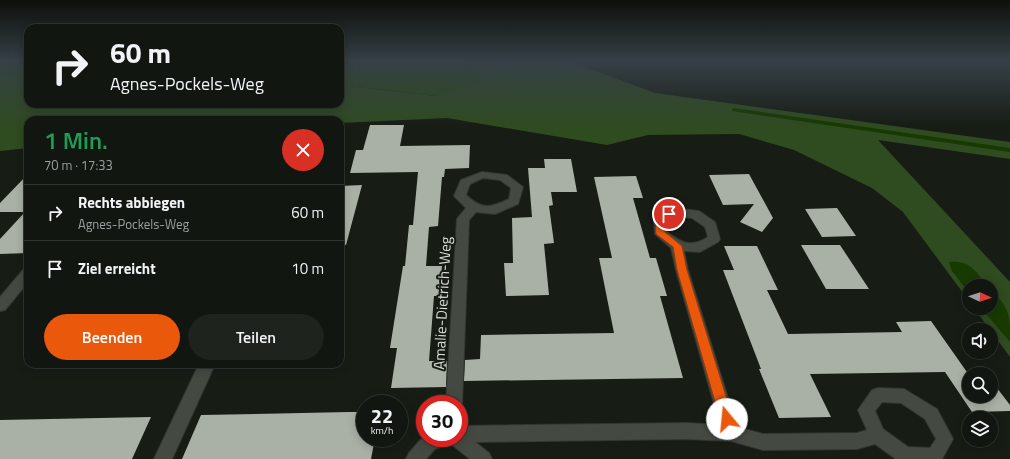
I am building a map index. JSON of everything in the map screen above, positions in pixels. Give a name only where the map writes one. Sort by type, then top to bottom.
[{"type":"street","points":[[482,175],[504,176],[517,187],[514,201],[495,210],[473,208],[460,196],[465,182],[482,175]]},
{"type":"street","name":"Amalie-Dietrich-Weg","points":[[454,395],[463,219],[473,208]]},
{"type":"street","points":[[677,246],[682,270],[731,433]]},
{"type":"street","points":[[0,306],[24,278]]},
{"type":"street","points":[[163,459],[205,368]]},
{"type":"street","points":[[878,395],[904,396],[931,414],[945,440],[934,457],[905,455],[877,435],[866,410],[878,395]]},
{"type":"street","points":[[468,434],[655,431],[731,433],[763,442],[857,441],[877,435]]},
{"type":"street","points":[[414,459],[425,447]]},
{"type":"street","points":[[468,447],[483,459]]},
{"type":"shaded area","points":[[0,83],[24,83],[24,108],[344,108],[344,85],[436,96],[454,83],[629,83],[655,93],[1010,142],[1010,159],[878,140],[1010,282],[1010,357],[998,341],[998,323],[985,323],[979,315],[998,315],[998,279],[962,279],[962,292],[903,212],[872,188],[794,150],[739,134],[648,135],[607,145],[447,118],[344,123],[344,116],[24,116],[24,148],[0,151]]},
{"type":"shaded area","points":[[344,83],[477,83],[436,96],[344,85]]},
{"type":"shaded area","points":[[949,262],[962,263],[976,271],[982,279],[962,279],[962,284],[952,271]]},
{"type":"shaded area","points":[[998,298],[1008,313],[1010,342],[998,328],[998,323],[994,323],[987,315],[998,315]]},
{"type":"building","points":[[370,125],[404,125],[400,146],[470,145],[469,168],[445,169],[444,177],[442,177],[438,226],[429,227],[426,266],[442,266],[439,296],[434,296],[429,361],[447,361],[446,387],[391,388],[397,348],[390,348],[403,266],[405,266],[409,225],[413,225],[418,172],[350,173],[356,150],[363,150]]},
{"type":"building","points":[[544,159],[571,159],[577,192],[551,192],[553,205],[549,206],[554,243],[544,244],[549,295],[506,296],[504,263],[513,263],[512,218],[532,217],[528,168],[545,168]]},
{"type":"building","points":[[749,174],[773,218],[762,232],[740,222],[754,204],[723,205],[709,175]]},
{"type":"building","points":[[636,176],[643,198],[633,198],[650,258],[656,258],[667,296],[660,296],[683,378],[464,381],[465,360],[480,359],[481,335],[614,333],[599,258],[612,258],[594,177]]},
{"type":"building","points":[[24,178],[24,212],[0,212],[0,203]]},
{"type":"building","points":[[362,185],[346,245],[344,245],[344,186]]},
{"type":"building","points":[[837,208],[856,236],[822,237],[805,209]]},
{"type":"building","points":[[24,213],[24,253],[0,254],[0,239]]},
{"type":"building","points":[[801,245],[840,245],[869,289],[826,289]]},
{"type":"building","points":[[724,246],[757,246],[778,290],[767,290],[788,334],[902,332],[896,322],[931,321],[963,367],[962,367],[962,397],[945,372],[810,374],[831,417],[779,418],[759,369],[761,369],[723,270],[734,270]]},
{"type":"building","points":[[998,389],[1010,405],[1010,411],[971,411],[966,403],[998,403]]},
{"type":"building","points":[[356,412],[356,447],[373,447],[371,459],[182,459],[201,415]]},
{"type":"building","points":[[151,417],[132,459],[0,459],[0,420]]},
{"type":"waterway","points":[[734,110],[1010,150]]},
{"type":"route","points":[[669,214],[660,220],[661,234],[677,246],[682,270],[727,419]]}]
